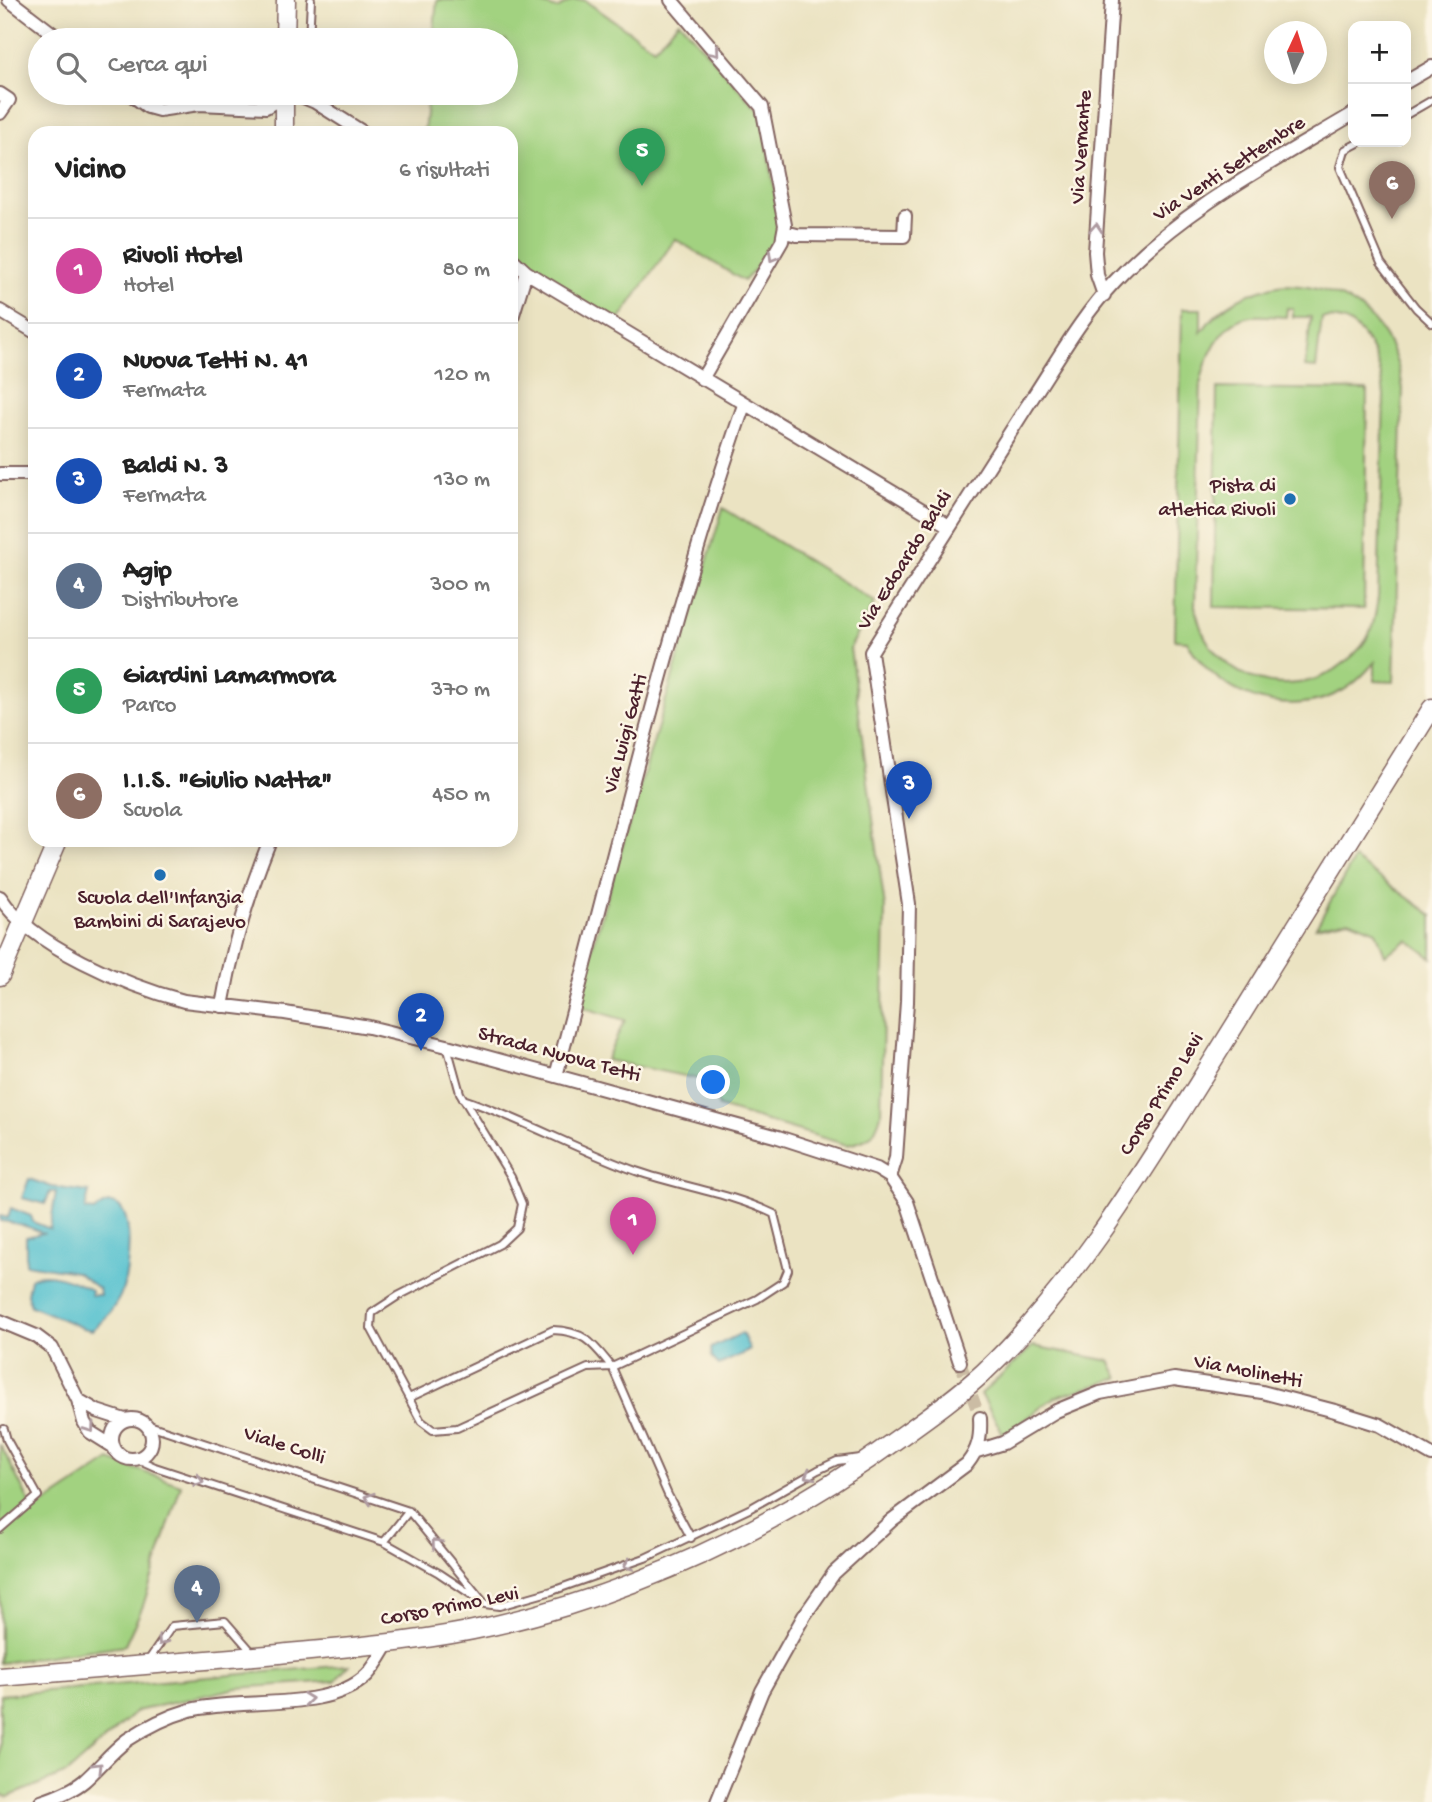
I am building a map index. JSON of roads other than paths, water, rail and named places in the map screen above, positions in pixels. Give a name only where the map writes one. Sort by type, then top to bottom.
[{"type":"main road","points":[[285,0],[285,28]]},
{"type":"main road","points":[[284,105],[284,126]]},
{"type":"main road","name":"Corso Primo Levi","points":[[0,1677],[388,1644],[491,1626],[558,1609],[626,1587],[737,1539],[786,1512],[873,1457],[953,1398],[983,1372],[1036,1316],[1101,1231],[1185,1104],[1432,708]]},
{"type":"main road","points":[[0,976],[55,847]]},
{"type":"street","points":[[9,0],[45,28]]},
{"type":"street","points":[[671,0],[762,107],[785,232],[782,242],[702,379]]},
{"type":"street","name":"Via Vernante","points":[[1104,295],[1097,275],[1095,251],[1112,0]]},
{"type":"street","points":[[1411,79],[1432,67]]},
{"type":"street","points":[[0,113],[5,97]]},
{"type":"street","points":[[145,105],[159,110],[192,105]]},
{"type":"street","points":[[221,105],[269,105]]},
{"type":"street","points":[[320,105],[353,126]]},
{"type":"street","name":"Via Venti Settembre","points":[[1104,295],[1139,258],[1189,217],[1261,169],[1348,117]]},
{"type":"street","points":[[785,232],[797,235],[904,236],[905,216]]},
{"type":"street","points":[[518,265],[526,272],[744,405],[949,526]]},
{"type":"street","points":[[518,298],[526,272]]},
{"type":"street","name":"Via Edoardo Baldi","points":[[890,1177],[896,1158],[900,1106],[907,1002],[909,904],[871,652],[1073,335],[1104,295]]},
{"type":"street","points":[[0,312],[28,328]]},
{"type":"street","name":"Via Luigi Gatti","points":[[556,1076],[693,564],[744,405]]},
{"type":"street","points":[[0,474],[28,474]]},
{"type":"street","points":[[222,1006],[249,892],[267,847]]},
{"type":"street","name":"Strada Nuova Tetti","points":[[0,897],[9,911],[22,922],[89,966],[184,1001],[333,1020],[447,1046],[822,1150],[870,1166],[890,1177]]},
{"type":"street","points":[[890,1177],[911,1210],[960,1362]]},
{"type":"street","points":[[0,1321],[36,1336],[52,1348],[78,1400],[84,1422],[90,1432],[114,1447],[122,1456],[135,1458],[146,1453],[152,1442],[150,1430],[146,1424],[136,1419],[125,1420],[119,1423],[113,1434],[114,1447]]},
{"type":"street","name":"Via Molinetti","points":[[977,1451],[1003,1443],[1056,1411],[1100,1393],[1174,1379],[1262,1392],[1335,1411],[1380,1425],[1432,1455]]},
{"type":"street","points":[[78,1400],[97,1411],[125,1420]]},
{"type":"street","points":[[716,1802],[762,1691],[804,1616],[834,1573],[892,1520],[967,1464],[977,1451],[981,1435],[980,1418]]},
{"type":"street","points":[[41,1802],[59,1796],[84,1781],[128,1740],[156,1724],[189,1711],[229,1703],[328,1696],[348,1688],[367,1675],[388,1644]]},
{"type":"lane","points":[[310,28],[311,0]]},
{"type":"lane","points":[[1411,112],[1432,100]]},
{"type":"lane","points":[[1351,147],[1345,150],[1340,167],[1381,263],[1416,308],[1432,323]]},
{"type":"lane","points":[[447,1046],[460,1093],[463,1099],[511,1177],[522,1204],[517,1228],[500,1244],[398,1296],[372,1313],[371,1328],[421,1421],[433,1430],[457,1428],[588,1368],[612,1367],[757,1299],[783,1282],[788,1270],[774,1214],[749,1202],[636,1171],[503,1112],[463,1099]]},
{"type":"lane","points":[[409,1398],[553,1330],[572,1331],[594,1345],[612,1367],[668,1495],[691,1538]]},
{"type":"lane","name":"Viale Colli","points":[[146,1424],[409,1511]]},
{"type":"lane","points":[[0,1529],[38,1496],[7,1440],[4,1429]]},
{"type":"lane","points":[[135,1458],[155,1467],[384,1542],[439,1573],[485,1604],[499,1606],[645,1558],[691,1538],[837,1461],[873,1457]]},
{"type":"lane","points":[[384,1542],[409,1511],[485,1604]]},
{"type":"lane","points":[[145,1666],[172,1626],[225,1621],[255,1656]]},
{"type":"water","points":[[29,1179],[52,1187],[89,1192],[85,1210],[95,1211],[109,1203],[118,1205],[124,1213],[129,1240],[124,1283],[114,1307],[92,1330],[31,1306],[27,1294],[30,1279],[36,1276],[61,1277],[91,1290],[91,1295],[100,1295],[99,1289],[76,1272],[26,1264],[26,1237],[43,1233],[0,1221],[0,1216],[8,1218],[11,1208],[31,1216],[33,1222],[50,1229],[56,1192],[50,1192],[45,1204],[22,1198]]},
{"type":"water","points":[[742,1333],[750,1350],[719,1365],[712,1358],[711,1348]]},
{"type":"tunnel","points":[[960,1362],[980,1418]]},
{"type":"place","name":"Giardini Lamarmora","points":[[642,186]]},
{"type":"place","name":"I.I.S. \"Giulio Natta\"","points":[[1392,219]]},
{"type":"place","name":"Pista di atletica Rivoli","points":[[1290,499]]},
{"type":"place","name":"Baldi N. 3","points":[[909,819]]},
{"type":"place","name":"Scuola dell'Infanzia Bambini di Sarajevo","points":[[160,875]]},
{"type":"place","name":"Nuova Tetti N. 41","points":[[421,1051]]},
{"type":"place","name":"Rivoli Hotel","points":[[633,1255]]},
{"type":"place","name":"Agip","points":[[197,1623]]}]
